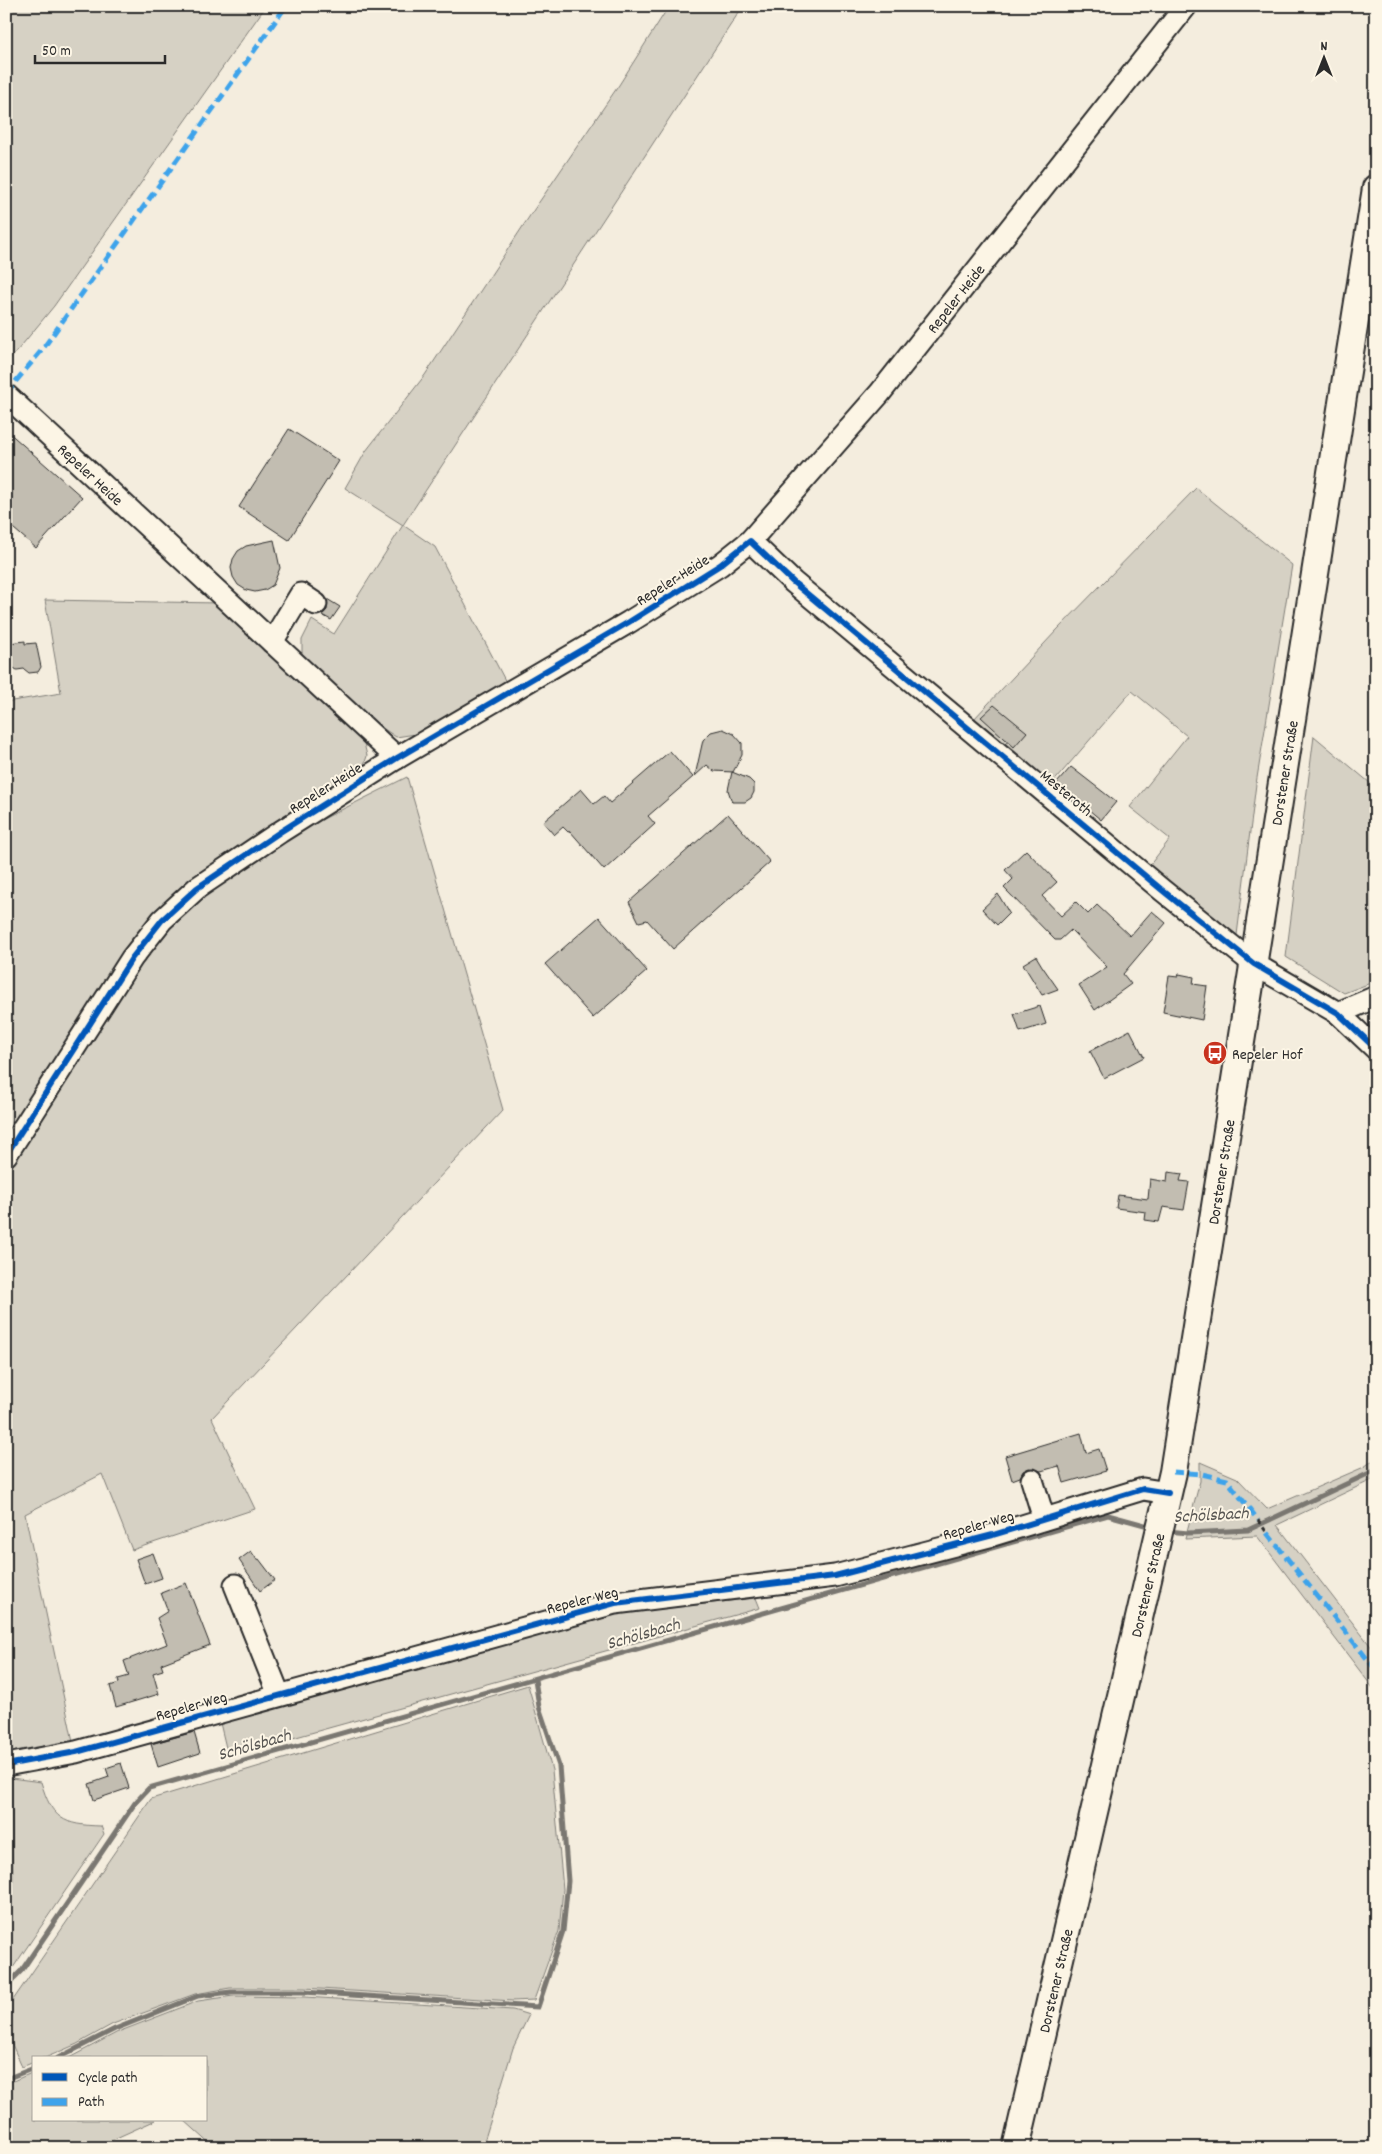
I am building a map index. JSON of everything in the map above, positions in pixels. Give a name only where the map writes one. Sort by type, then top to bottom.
[{"type":"main road","name":"Dorstener Straße","points":[[1016,2148],[1166,1504],[1254,964],[1376,188]]},
{"type":"street","name":"Repeler Heide","points":[[6,1155],[132,958],[162,920],[197,888],[280,832],[397,758],[629,622],[720,565],[750,542],[880,393],[1186,6]]},
{"type":"street","name":"Repeler Heide","points":[[6,395],[397,758]]},
{"type":"street","name":"Mesteroth","points":[[750,542],[793,582],[1162,890],[1254,964],[1338,1013],[1376,1049]]},
{"type":"street","points":[[272,642],[301,594],[316,604]]},
{"type":"street","points":[[1338,1013],[1376,997]]},
{"type":"street","points":[[1032,1480],[1044,1519]]},
{"type":"street","name":"Repeler Weg","points":[[6,1765],[76,1752],[615,1603],[835,1576],[1044,1519],[1142,1489],[1166,1504]]},
{"type":"street","points":[[235,1585],[279,1695]]},
{"type":"path","points":[[1258,1520],[1267,1533]]},
{"type":"shaded area","points":[[6,6],[266,6],[54,306],[8,362],[6,360]]},
{"type":"shaded area","points":[[669,6],[743,6],[403,525],[345,488],[366,451],[425,375],[619,85]]},
{"type":"shaded area","points":[[1196,488],[1292,565],[1256,784],[1237,935],[1149,866],[1170,839],[1130,807],[1187,736],[1132,691],[1050,786],[973,720],[1057,630]]},
{"type":"shaded area","points":[[403,525],[435,547],[508,686],[429,732],[396,737],[357,711],[302,655],[302,640],[312,620],[334,634]]},
{"type":"shaded area","points":[[45,600],[219,603],[317,700],[352,728],[364,743],[367,756],[364,765],[210,867],[6,1148],[6,702],[61,693]]},
{"type":"shaded area","points":[[1314,736],[1376,788],[1376,981],[1344,993],[1286,957]]},
{"type":"shaded area","points":[[407,777],[503,1110],[212,1418],[255,1509],[132,1550],[102,1474],[25,1514],[75,1751],[6,1758],[6,1173],[79,1062],[138,963],[186,908],[301,830]]},
{"type":"shaded area","points":[[1376,1458],[1376,1478],[1277,1525],[1376,1653],[1376,1692],[1257,1536],[1185,1539],[1200,1481],[1200,1462],[1237,1478],[1267,1509],[1364,1467]]},
{"type":"shaded area","points":[[756,1598],[760,1608],[228,1756],[220,1723],[616,1614]]},
{"type":"shaded area","points":[[528,1685],[552,1770],[563,1889],[559,1931],[534,2000],[513,2001],[304,1988],[230,1988],[195,1994],[113,2024],[77,2044],[50,2056],[32,2056],[32,2063],[22,2067],[6,2031],[6,2006],[11,2003],[151,1799]]},
{"type":"shaded area","points":[[11,1778],[41,1782],[50,1804],[61,1818],[77,1824],[101,1826],[104,1834],[6,1978],[6,1906],[13,1886]]},
{"type":"shaded area","points":[[233,1996],[305,1997],[513,2010],[529,2015],[513,2048],[482,2148],[215,2148],[186,2122],[208,2122],[208,2056],[73,2056],[118,2032],[198,2001]]},
{"type":"shaded area","points":[[32,2073],[32,2122],[152,2122],[94,2148],[6,2148],[6,2084]]},
{"type":"building","points":[[289,429],[339,461],[289,540],[239,507]]},
{"type":"building","points":[[6,430],[82,497],[36,548],[6,522]]},
{"type":"building","points":[[274,540],[280,568],[273,585],[265,590],[255,592],[246,590],[238,585],[233,577],[231,568],[233,559],[238,551],[246,546]]},
{"type":"building","points":[[327,599],[340,607],[331,620],[322,615],[327,610]]},
{"type":"building","points":[[25,641],[25,644],[36,643],[41,667],[38,672],[29,673],[24,669],[6,668],[6,648],[9,647],[9,643]]},
{"type":"building","points":[[994,705],[1027,732],[1014,747],[981,717]]},
{"type":"building","points":[[723,729],[734,734],[742,743],[742,755],[733,772],[714,771],[707,765],[695,776],[703,740],[711,732]]},
{"type":"building","points":[[670,751],[693,777],[648,816],[655,824],[604,870],[570,831],[568,832],[563,827],[554,835],[543,822],[581,789],[594,804],[604,796],[610,803]]},
{"type":"building","points":[[1071,767],[1116,802],[1101,820],[1057,783]]},
{"type":"building","points":[[732,772],[749,779],[754,784],[754,792],[751,798],[745,802],[732,802],[728,790]]},
{"type":"building","points":[[728,814],[770,862],[673,949],[647,920],[639,922],[629,902]]},
{"type":"building","points":[[1026,850],[1057,882],[1042,896],[1061,916],[1076,902],[1088,914],[1097,905],[1130,936],[1152,911],[1166,923],[1123,974],[1131,984],[1095,1010],[1079,985],[1107,967],[1071,930],[1060,940],[1055,940],[1004,888],[1013,879],[1005,870]]},
{"type":"building","points":[[998,894],[1009,913],[997,925],[982,909]]},
{"type":"building","points":[[599,917],[647,971],[593,1018],[545,964]]},
{"type":"building","points":[[1036,956],[1058,989],[1042,995],[1023,964]]},
{"type":"building","points":[[1179,974],[1194,977],[1193,984],[1207,986],[1202,1020],[1163,1012],[1169,976],[1178,977]]},
{"type":"building","points":[[1040,1006],[1046,1024],[1020,1032],[1014,1014]]},
{"type":"building","points":[[1130,1030],[1144,1057],[1104,1078],[1090,1051]]},
{"type":"building","points":[[1168,1172],[1182,1174],[1180,1181],[1189,1182],[1184,1210],[1163,1207],[1159,1222],[1145,1220],[1146,1212],[1116,1208],[1118,1195],[1148,1199],[1150,1179],[1167,1182]]},
{"type":"building","points":[[1081,1433],[1086,1453],[1099,1449],[1106,1471],[1064,1483],[1059,1466],[1041,1471],[1029,1468],[1023,1471],[1020,1477],[1012,1480],[1005,1456]]},
{"type":"building","points":[[251,1551],[275,1580],[260,1591],[239,1560]]},
{"type":"building","points":[[153,1553],[162,1578],[145,1584],[136,1559]]},
{"type":"building","points":[[186,1583],[210,1645],[161,1664],[163,1670],[153,1673],[159,1694],[116,1707],[110,1686],[119,1683],[118,1679],[129,1676],[124,1661],[167,1644],[157,1618],[168,1611],[161,1593]]},
{"type":"building","points":[[194,1732],[200,1753],[158,1767],[151,1744]]},
{"type":"building","points":[[121,1763],[129,1788],[94,1800],[89,1784],[109,1777],[106,1768]]},
{"type":"waterway","name":"Schölsbach","points":[[1168,1531],[1188,1533],[1248,1530],[1376,1470]]},
{"type":"waterway","name":"Schölsbach","points":[[6,1986],[22,1970],[135,1803],[149,1788],[1108,1515],[1152,1527]]},
{"type":"waterway","points":[[62,2056],[115,2029],[198,1996],[231,1992],[303,1992],[538,2007],[563,1931],[568,1881],[559,1766],[539,1707],[535,1679]]},
{"type":"waterway","points":[[6,2079],[32,2069]]},
{"type":"marked path","points":[[6,393],[42,350],[286,6]]},
{"type":"marked path","points":[[1173,1472],[1202,1474],[1227,1480],[1258,1520]]},
{"type":"marked path","points":[[1267,1533],[1376,1670]]},
{"type":"cycle path","points":[[6,1155],[132,958],[162,920],[197,888],[280,832],[397,758],[629,622],[720,565],[750,541],[793,582],[1162,890],[1254,964],[1338,1013],[1376,1049]]},
{"type":"cycle path","points":[[6,1765],[76,1752],[615,1603],[835,1576],[993,1535],[1143,1489],[1168,1493]]},
{"type":"place","name":"Repeler Hof","points":[[1215,1053]]}]
